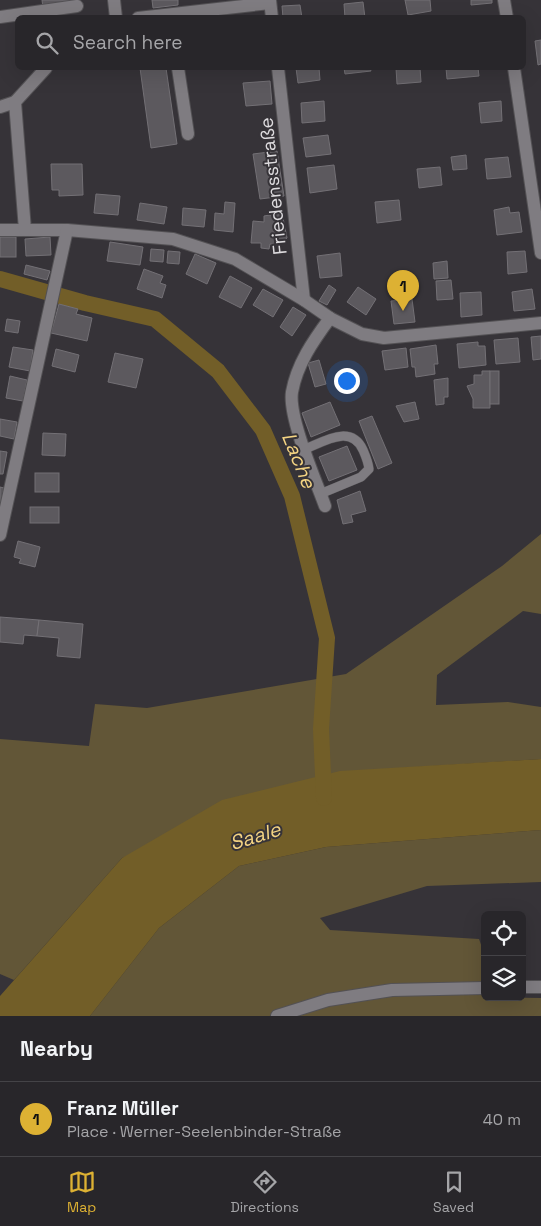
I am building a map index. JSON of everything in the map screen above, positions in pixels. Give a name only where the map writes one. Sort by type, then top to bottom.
[{"type":"street","points":[[114,0],[116,15]]},
{"type":"street","points":[[504,0],[506,15]]},
{"type":"street","points":[[172,15],[184,6],[270,1],[272,15]]},
{"type":"street","points":[[17,15],[78,8]]},
{"type":"street","points":[[0,17],[15,15]]},
{"type":"street","points":[[0,107],[15,102],[44,70]]},
{"type":"street","points":[[178,70],[188,134]]},
{"type":"street","name":"Friedensstraße","points":[[278,70],[304,300]]},
{"type":"street","points":[[514,70],[541,253]]},
{"type":"street","points":[[15,102],[24,230]]},
{"type":"street","points":[[0,230],[67,230],[173,239],[235,259],[304,300],[330,318],[362,334],[384,338],[541,323]]},
{"type":"street","points":[[0,535],[67,230]]},
{"type":"street","points":[[325,506],[294,419],[292,394],[303,360],[312,342],[330,318]]},
{"type":"street","points":[[526,987],[541,986]]},
{"type":"street","points":[[276,1016],[328,1000],[392,990],[481,988]]},
{"type":"lane","points":[[305,449],[338,436],[347,435],[359,441],[368,461],[369,469],[361,477],[320,494]]},
{"type":"shaded area","points":[[541,534],[541,614],[523,611],[437,675],[436,705],[508,702],[541,707],[541,759],[340,772],[122,858],[14,980],[0,974],[0,739],[89,746],[95,704],[147,708],[346,674],[502,566]]},
{"type":"shaded area","points":[[541,830],[541,882],[427,886],[320,918],[330,930],[479,939],[481,945],[481,1001],[526,1001],[526,998],[541,998],[541,1016],[90,1016],[159,928],[239,866],[326,847]]},
{"type":"water","name":"Saale","points":[[541,759],[541,830],[326,847],[239,866],[159,928],[90,1016],[0,1016],[0,996],[122,858],[222,800],[340,771]]},
{"type":"building","points":[[42,0],[69,0],[70,5],[43,8]]},
{"type":"building","points":[[152,0],[178,0],[178,5],[153,8]]},
{"type":"building","points":[[405,0],[430,0],[431,11],[408,15]]},
{"type":"building","points":[[471,0],[492,0],[492,3],[471,5]]},
{"type":"building","points":[[363,2],[365,15],[345,15],[344,4]]},
{"type":"building","points":[[300,5],[302,15],[283,15],[282,6]]},
{"type":"building","points":[[541,40],[541,64],[538,65],[535,41]]},
{"type":"building","points":[[140,70],[166,70],[177,144],[151,148]]},
{"type":"building","points":[[296,70],[319,70],[320,80],[298,83]]},
{"type":"building","points":[[344,70],[371,71],[345,74]]},
{"type":"building","points":[[396,70],[420,70],[421,82],[397,84]]},
{"type":"building","points":[[446,70],[478,70],[479,76],[447,79]]},
{"type":"building","points":[[270,81],[272,104],[246,106],[243,83]]},
{"type":"building","points":[[324,101],[325,121],[302,123],[301,103]]},
{"type":"building","points":[[501,101],[502,121],[481,123],[479,103]]},
{"type":"building","points":[[328,135],[331,154],[306,157],[303,138]]},
{"type":"building","points":[[277,151],[284,196],[260,199],[253,154]]},
{"type":"building","points":[[466,155],[467,169],[453,170],[451,157]]},
{"type":"building","points":[[508,157],[511,177],[487,179],[485,159]]},
{"type":"building","points":[[51,164],[82,164],[83,195],[59,196],[59,190],[52,190]]},
{"type":"building","points":[[334,165],[337,189],[310,193],[307,168]]},
{"type":"building","points":[[440,167],[442,185],[419,188],[417,169]]},
{"type":"building","points":[[96,194],[120,196],[118,215],[94,213]]},
{"type":"building","points":[[399,200],[401,220],[377,223],[375,202]]},
{"type":"building","points":[[225,202],[235,203],[233,232],[214,230],[215,213],[224,214]]},
{"type":"building","points":[[140,203],[167,207],[164,224],[137,220]]},
{"type":"building","points":[[509,207],[510,213],[519,212],[522,232],[497,235],[494,210]]},
{"type":"building","points":[[183,208],[206,210],[204,227],[182,225]]},
{"type":"building","points":[[282,213],[287,238],[279,245],[270,244],[269,249],[261,248],[261,243],[251,243],[253,221],[264,222],[264,216]]},
{"type":"building","points":[[0,237],[16,237],[16,257],[0,257]]},
{"type":"building","points":[[50,237],[51,255],[26,256],[25,239]]},
{"type":"building","points":[[110,242],[143,247],[140,265],[107,261]]},
{"type":"building","points":[[151,249],[164,250],[163,262],[150,261]]},
{"type":"building","points":[[168,251],[180,252],[179,264],[167,263]]},
{"type":"building","points":[[525,251],[527,272],[508,274],[507,252]]},
{"type":"building","points":[[340,253],[342,276],[320,278],[317,256]]},
{"type":"building","points":[[195,254],[216,263],[207,284],[186,274]]},
{"type":"building","points":[[447,261],[448,278],[434,279],[433,263]]},
{"type":"building","points":[[26,265],[50,271],[47,280],[24,274]]},
{"type":"building","points":[[144,269],[163,276],[160,283],[166,285],[162,298],[137,289]]},
{"type":"building","points":[[230,276],[252,288],[241,308],[219,297]]},
{"type":"building","points":[[451,280],[453,299],[437,300],[436,281]]},
{"type":"building","points":[[329,285],[336,290],[327,305],[319,301]]},
{"type":"building","points":[[358,287],[376,299],[366,315],[347,302]]},
{"type":"building","points":[[263,289],[283,300],[273,317],[253,305]]},
{"type":"building","points":[[532,289],[535,309],[514,311],[512,292]]},
{"type":"building","points":[[481,292],[482,315],[461,317],[460,293]]},
{"type":"building","points":[[412,299],[415,322],[394,324],[391,301]]},
{"type":"building","points":[[59,304],[78,309],[76,314],[92,318],[87,341],[51,333]]},
{"type":"building","points":[[293,307],[306,315],[292,336],[280,327]]},
{"type":"building","points":[[7,319],[20,321],[18,333],[5,331]]},
{"type":"building","points":[[541,336],[541,359],[533,360],[531,337]]},
{"type":"building","points":[[518,338],[520,362],[496,364],[494,340]]},
{"type":"building","points":[[478,342],[478,346],[485,346],[486,365],[459,368],[457,344]]},
{"type":"building","points":[[436,345],[438,364],[434,364],[435,374],[416,377],[415,367],[412,367],[410,349]]},
{"type":"building","points":[[13,347],[33,350],[30,371],[9,367]]},
{"type":"building","points":[[406,348],[408,367],[385,370],[382,351]]},
{"type":"building","points":[[56,349],[79,355],[75,372],[52,366]]},
{"type":"building","points":[[115,353],[143,359],[136,388],[108,382]]},
{"type":"building","points":[[319,360],[326,384],[315,387],[308,363]]},
{"type":"building","points":[[482,371],[490,371],[490,408],[473,408],[473,399],[467,386],[474,384],[474,375],[482,375]]},
{"type":"building","points":[[490,371],[499,371],[499,404],[490,404]]},
{"type":"building","points":[[10,376],[27,380],[23,401],[6,398]]},
{"type":"building","points":[[448,378],[448,397],[444,397],[444,404],[436,405],[434,380]]},
{"type":"building","points":[[330,402],[340,425],[311,437],[302,413]]},
{"type":"building","points":[[415,402],[419,419],[404,422],[396,406]]},
{"type":"building","points":[[372,416],[392,463],[378,469],[359,421]]},
{"type":"building","points":[[0,419],[17,422],[14,439],[0,436]]},
{"type":"building","points":[[43,433],[66,434],[65,456],[42,455]]},
{"type":"building","points":[[347,446],[357,470],[329,481],[319,457]]},
{"type":"building","points":[[0,451],[7,452],[3,474],[0,474]]},
{"type":"building","points":[[35,473],[59,473],[59,492],[35,492]]},
{"type":"building","points":[[0,487],[4,488],[0,506]]},
{"type":"building","points":[[360,491],[366,511],[351,515],[353,522],[343,524],[337,500]]},
{"type":"building","points":[[30,507],[59,507],[59,523],[30,523]]},
{"type":"building","points":[[18,541],[40,547],[35,567],[19,563],[21,559],[14,557]]},
{"type":"building","points":[[0,617],[39,620],[37,636],[24,635],[23,644],[0,642]]},
{"type":"building","points":[[39,620],[83,624],[80,658],[57,656],[59,638],[37,636]]},
{"type":"waterway","name":"Lache","points":[[0,279],[85,303],[155,319],[218,371],[263,430],[292,496],[327,638],[321,729],[324,798]]},
{"type":"place","name":"Franz Müller","points":[[403,311]]}]
